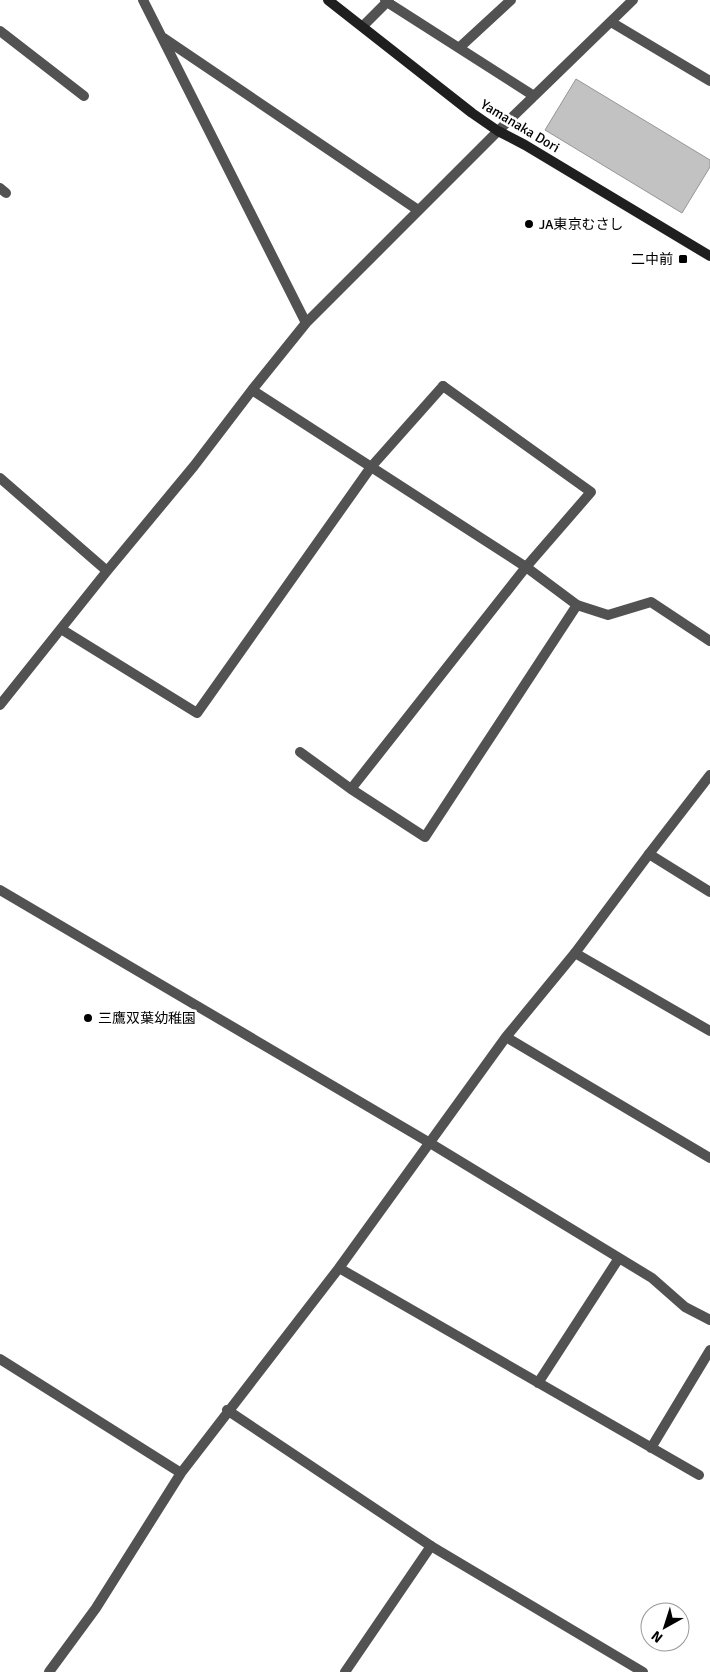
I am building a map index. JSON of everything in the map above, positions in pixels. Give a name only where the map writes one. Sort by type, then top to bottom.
[{"type":"street","points":[[142,0],[306,323]]},
{"type":"street","name":"Yamanaka Dori","points":[[328,0],[472,113],[498,131],[525,145],[710,256]]},
{"type":"street","points":[[460,48],[511,0]]},
{"type":"street","points":[[0,704],[194,466],[306,323],[418,210],[633,0]]},
{"type":"street","points":[[363,26],[387,1],[534,96]]},
{"type":"street","points":[[611,22],[710,81]]},
{"type":"street","points":[[0,31],[84,96]]},
{"type":"street","points":[[161,37],[418,210]]},
{"type":"street","points":[[61,629],[196,713],[371,467],[443,386],[591,492],[526,567],[351,789]]},
{"type":"street","points":[[252,390],[526,567],[577,605],[608,615],[651,602],[710,641]]},
{"type":"street","points":[[0,478],[107,571]]},
{"type":"street","points":[[300,752],[351,789],[425,837],[577,605]]},
{"type":"street","points":[[49,1672],[96,1608],[181,1473],[227,1410],[339,1268],[506,1037],[575,953],[710,775]]},
{"type":"street","points":[[649,854],[710,892]]},
{"type":"street","points":[[0,890],[430,1143],[652,1278],[685,1307],[710,1320]]},
{"type":"street","points":[[575,953],[710,1031]]},
{"type":"street","points":[[506,1037],[710,1158]]},
{"type":"street","points":[[538,1382],[619,1258]]},
{"type":"street","points":[[339,1268],[699,1475]]},
{"type":"street","points":[[651,1448],[710,1350]]},
{"type":"street","points":[[0,1359],[181,1473]]},
{"type":"street","points":[[227,1410],[432,1546],[643,1672]]},
{"type":"street","points":[[346,1672],[432,1546]]},
{"type":"building","points":[[576,79],[710,160],[710,167],[682,213],[545,130]]},
{"type":"place","name":"JA東京むさし","points":[[529,224]]},
{"type":"place","name":"二中前","points":[[683,259]]},
{"type":"place","name":"三鷹双葉幼稚園","points":[[88,1018]]}]
